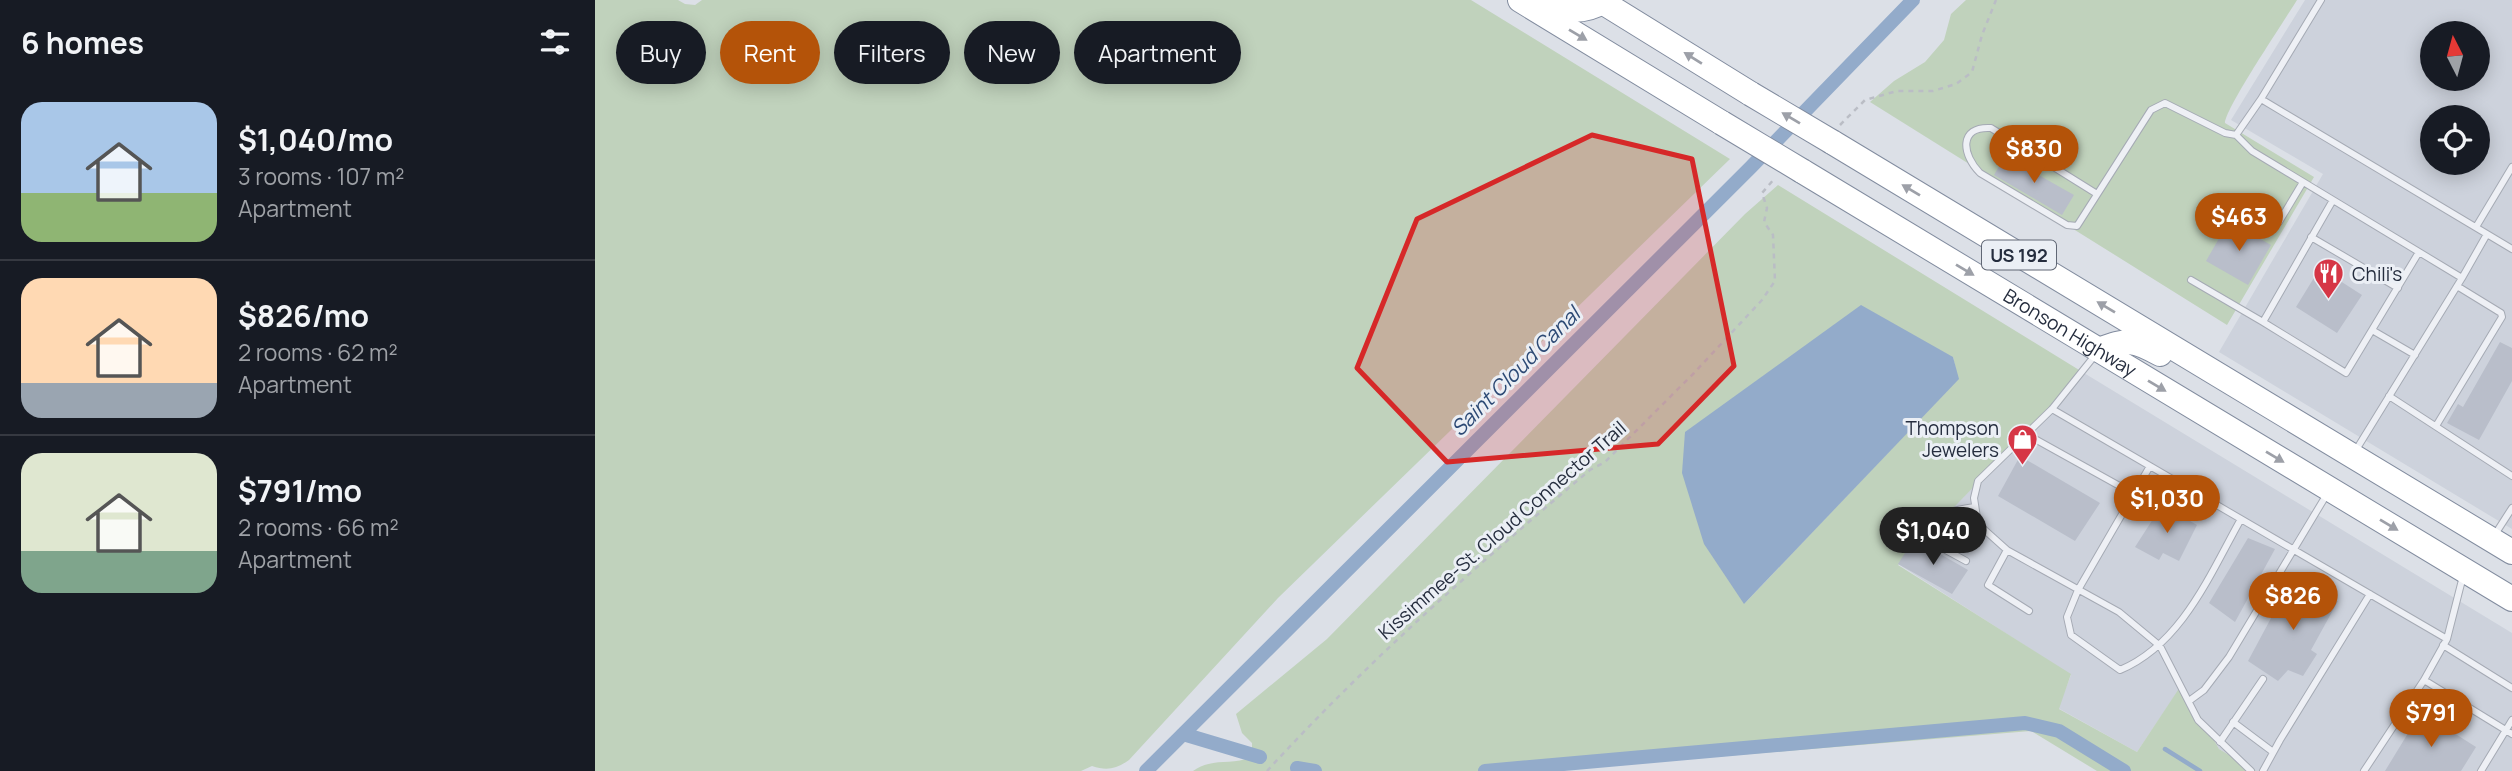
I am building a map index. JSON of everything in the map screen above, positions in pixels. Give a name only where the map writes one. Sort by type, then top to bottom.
[{"type":"highway","points":[[1522,0],[1575,10],[1593,8],[1600,1]]},
{"type":"highway","name":"Bronson Highway","points":[[1522,0],[2512,599]]},
{"type":"highway","name":"US 192","points":[[1600,1],[2502,546]]},
{"type":"highway","points":[[2099,350],[2119,342],[2138,342],[2211,382],[2263,402]]},
{"type":"lane","points":[[2236,135],[2321,0]]},
{"type":"lane","points":[[2261,99],[2512,249]]},
{"type":"lane","points":[[2097,194],[1991,128],[1981,127],[1967,139],[1966,153],[1971,164],[1980,173],[2067,225],[2077,226],[2151,110],[2165,103],[2225,133],[2236,135],[2252,151],[2462,278]]},
{"type":"lane","points":[[2476,227],[2512,167]]},
{"type":"lane","points":[[2239,198],[2279,222],[2303,182]]},
{"type":"lane","points":[[2263,323],[2333,200]]},
{"type":"lane","points":[[2353,456],[2487,234]]},
{"type":"lane","points":[[2311,237],[2398,288]]},
{"type":"lane","points":[[2191,280],[2346,373],[2419,252]]},
{"type":"lane","points":[[2436,426],[2502,317],[2501,313],[2457,286]]},
{"type":"lane","points":[[2372,330],[2414,355]]},
{"type":"lane","points":[[2099,350],[2052,409],[1978,481],[1974,498],[1978,524],[2007,550],[2119,612],[2160,646],[2198,720],[2251,771]]},
{"type":"lane","points":[[2389,396],[2512,475]]},
{"type":"lane","points":[[2052,409],[2370,594],[2512,688]]},
{"type":"lane","points":[[2026,434],[2134,494]]},
{"type":"lane","points":[[2150,466],[2078,590],[2067,617],[2071,635],[2120,670],[2160,646],[2196,601],[2241,519]]},
{"type":"lane","points":[[2189,701],[2204,691],[2229,657],[2330,490]]},
{"type":"lane","points":[[1966,561],[1933,543],[1929,535],[1933,523],[1945,513],[1975,507]]},
{"type":"lane","points":[[2502,546],[2512,508]]},
{"type":"lane","points":[[2007,550],[1988,585],[2029,611]]},
{"type":"lane","points":[[2364,771],[2424,680],[2445,642],[2465,571]]},
{"type":"lane","points":[[2263,771],[2370,594]]},
{"type":"lane","points":[[2220,742],[2263,679]]},
{"type":"lane","points":[[2424,680],[2509,732]]},
{"type":"lane","points":[[2481,771],[2509,732],[2512,720]]},
{"type":"lane","points":[[2233,722],[2273,752]]},
{"type":"path","points":[[1865,100],[1897,91],[1933,91],[1956,84],[1972,72],[1982,35],[1996,0]]},
{"type":"path","name":"Kissimmee-St. Cloud Connector Trail","points":[[1267,771],[1405,632],[1507,540],[1590,470],[1605,462],[1762,300],[1775,281],[1776,264],[1773,235],[1764,222],[1767,208],[1762,193]]},
{"type":"highlighted area","points":[[1592,135],[1692,159],[1734,366],[1658,444],[1447,462],[1357,368],[1417,219]]},
{"type":"shaded area","points":[[2305,0],[2512,0],[2512,529],[2219,352],[2323,174],[2231,120]]},
{"type":"shaded area","points":[[2084,373],[2512,633],[2512,771],[2256,771],[2219,749],[2182,685],[2137,752],[2058,708],[2071,675],[1898,564]]},
{"type":"green space","points":[[595,0],[678,0],[695,5],[702,0],[1471,0],[1730,159],[1278,598],[1124,763],[1107,769],[1092,766],[1081,771],[595,771]]},
{"type":"green space","points":[[1966,0],[2297,0],[2245,82],[2225,123],[2314,177],[2227,325],[1870,102],[1894,81],[1925,62],[1944,40],[1951,14]]},
{"type":"green space","points":[[1778,185],[2084,373],[1898,565],[2071,674],[2059,709],[2137,752],[2182,684],[2219,749],[2256,771],[2097,771],[2031,731],[1543,771],[1193,771],[1207,764],[1252,757],[1252,743],[1242,733],[1236,714],[1327,639],[1745,214]],"holes":[[[1953,357],[1958,379],[1744,604]]]},
{"type":"water","points":[[1861,305],[1953,357],[1959,379],[1744,604],[1704,544],[1682,473],[1685,432]]},
{"type":"building","points":[[2005,156],[2074,195],[2062,215],[1994,175]]},
{"type":"building","points":[[2229,221],[2271,245],[2248,285],[2206,261]]},
{"type":"building","name":"Chili's","points":[[2320,268],[2362,295],[2337,333],[2296,307]]},
{"type":"building","points":[[2500,342],[2512,348],[2512,381],[2479,440],[2447,423],[2458,404],[2463,407]]},
{"type":"building","points":[[2020,456],[2100,503],[2075,541],[1998,496]]},
{"type":"building","points":[[2162,505],[2197,525],[2179,561],[2163,553],[2159,560],[2135,547]]},
{"type":"building","points":[[2248,538],[2275,549],[2235,622],[2209,603]]},
{"type":"building","points":[[1914,539],[1968,570],[1952,594],[1898,564]]},
{"type":"building","points":[[2292,579],[2338,601],[2311,650],[2317,654],[2303,676],[2288,670],[2278,681],[2248,661]]},
{"type":"building","points":[[2421,712],[2476,747],[2461,771],[2385,771]]},
{"type":"waterway","name":"Saint Cloud Canal","points":[[1146,771],[1751,167],[1913,0]]},
{"type":"waterway","points":[[1485,771],[2025,723],[2059,731],[2124,771]]},
{"type":"waterway","points":[[1183,734],[1260,757]]},
{"type":"waterway","points":[[2165,749],[2200,771]]},
{"type":"waterway","points":[[1297,768],[1315,771]]},
{"type":"place","name":"Chili's","points":[[2329,301]]},
{"type":"place","name":"Thompson Jewelers","points":[[2022,466]]}]
